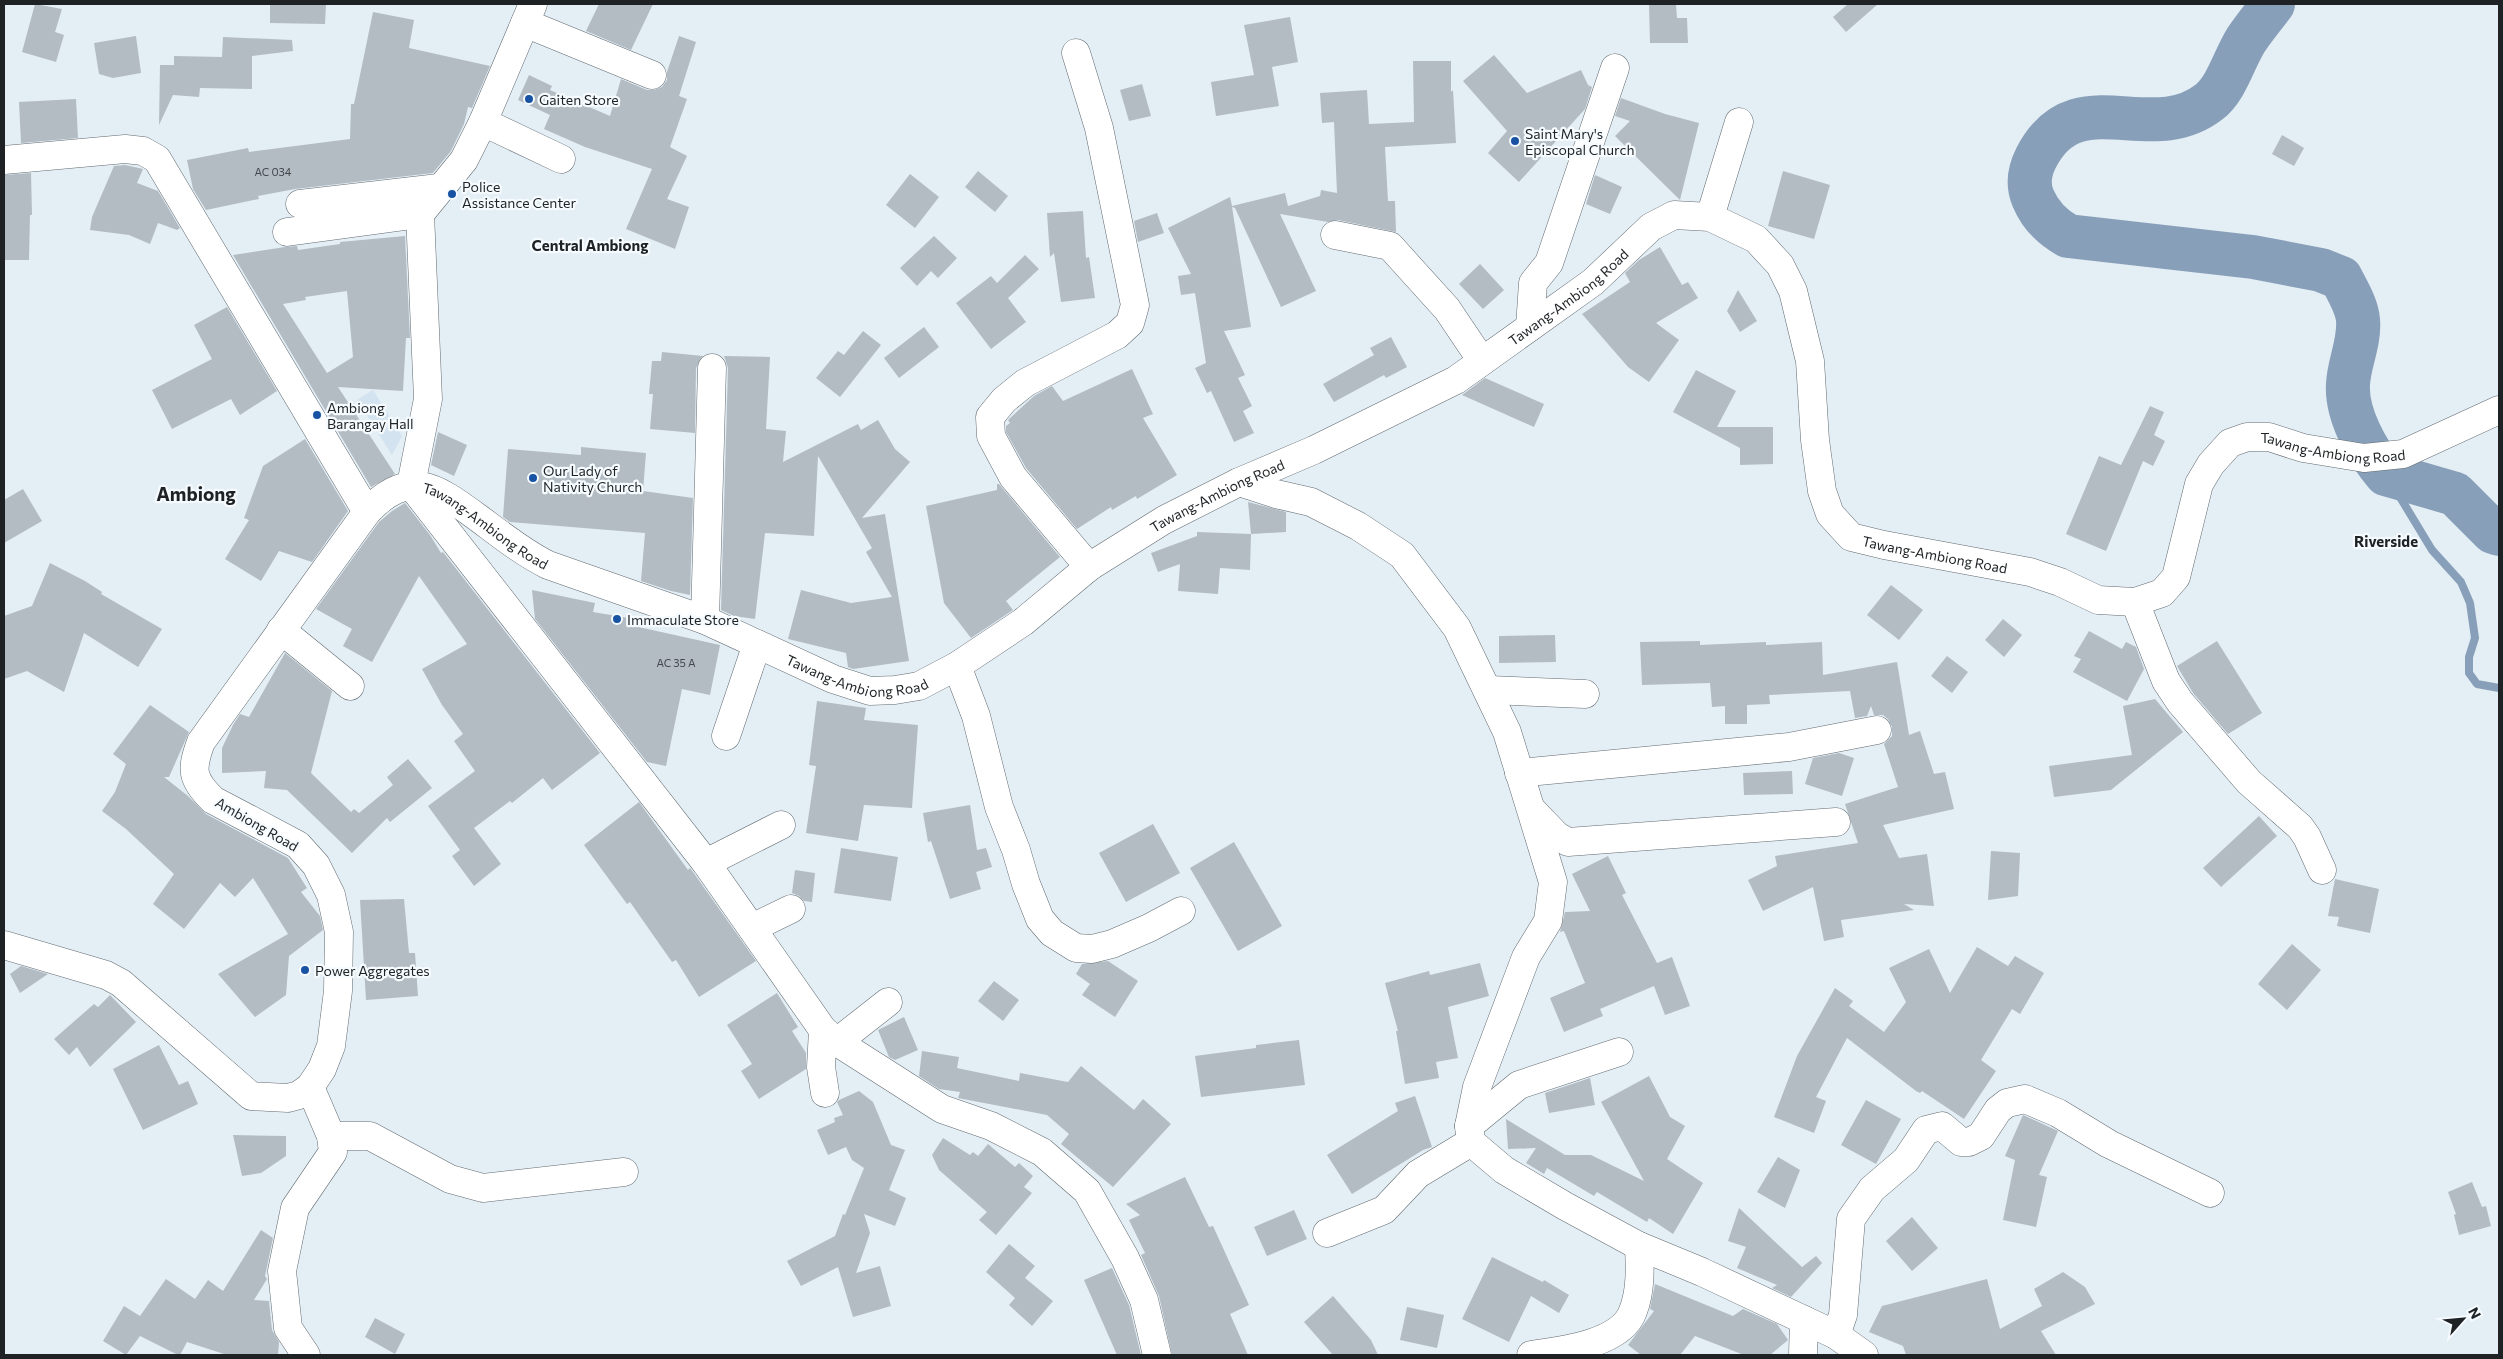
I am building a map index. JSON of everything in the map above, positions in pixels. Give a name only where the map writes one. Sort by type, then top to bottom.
[{"type":"street","points":[[652,75],[529,13],[483,122],[464,160],[439,188],[420,214],[428,399],[411,485],[706,863],[830,1036],[942,1109],[991,1126],[1042,1152],[1086,1191],[1125,1258],[1144,1300],[1157,1355]]},
{"type":"street","points":[[1076,53],[1099,128],[1135,305],[1130,323],[1117,335],[1025,383],[1004,400],[990,417],[991,436],[1013,477],[1089,567]]},
{"type":"street","points":[[1530,327],[1532,283],[1549,263],[1615,68]]},
{"type":"street","points":[[483,122],[561,159]]},
{"type":"street","points":[[1710,217],[1739,122]]},
{"type":"street","points":[[4,160],[125,149],[143,151],[157,159],[367,512]]},
{"type":"street","points":[[300,204],[439,188]]},
{"type":"street","points":[[287,232],[420,214]]},
{"type":"street","name":"Tawang-Ambiong Road","points":[[411,485],[442,491],[528,555],[548,565],[706,620],[833,679],[870,691],[895,690],[919,686],[957,666],[1023,622],[1089,567],[1164,520],[1240,482],[1314,450],[1456,380],[1593,282],[1651,227],[1674,215],[1710,217],[1756,239],[1780,265],[1793,291],[1810,361],[1814,440],[1822,491],[1830,514],[1851,537],[1884,546],[1967,559],[2030,572],[2060,582],[2098,600],[2135,602],[2162,593],[2176,578],[2200,484],[2211,464],[2230,443],[2247,437],[2269,437],[2303,448],[2364,458],[2404,454],[2499,410]]},
{"type":"street","points":[[1335,235],[1390,246],[1447,309],[1482,361]]},
{"type":"street","points":[[706,620],[712,368]]},
{"type":"street","points":[[1240,482],[1276,494],[1311,502],[1358,526],[1402,555],[1457,628],[1508,732],[1553,882],[1548,922],[1526,957],[1477,1087],[1470,1134]]},
{"type":"street","name":"Ambiong Road","points":[[310,1087],[322,1069],[331,1046],[338,991],[339,932],[331,895],[316,865],[298,845],[213,800],[202,789],[194,774],[194,760],[201,742],[367,512],[379,499],[411,485]]},
{"type":"street","points":[[2135,602],[2166,681],[2249,782],[2300,827],[2310,842],[2322,870]]},
{"type":"street","points":[[281,630],[350,686]]},
{"type":"street","points":[[726,736],[757,644]]},
{"type":"street","points":[[957,666],[976,716],[999,807],[1016,850],[1026,884],[1040,919],[1052,933],[1076,948],[1092,949],[1112,944],[1182,911]]},
{"type":"street","points":[[1489,690],[1585,694]]},
{"type":"street","points":[[1519,773],[1789,747],[1877,730]]},
{"type":"street","points":[[1530,808],[1557,836],[1568,842],[1836,822]]},
{"type":"street","points":[[706,863],[781,825]]},
{"type":"street","points":[[752,928],[791,909]]},
{"type":"street","points":[[4,945],[106,975],[121,983],[251,1096],[288,1098],[299,1095],[310,1087],[331,1136],[333,1152],[295,1208],[282,1271],[288,1328],[306,1355]]},
{"type":"street","points":[[825,1093],[821,1067],[830,1036],[888,1002]]},
{"type":"street","points":[[1327,1233],[1384,1210],[1418,1174],[1470,1134],[1520,1085],[1619,1052]]},
{"type":"street","points":[[1836,1335],[1843,1316],[1852,1219],[1872,1189],[1906,1160],[1926,1130],[1942,1126],[1961,1142],[1969,1142],[1981,1136],[1998,1110],[2007,1103],[2025,1099],[2058,1113],[2109,1144],[2210,1193]]},
{"type":"street","points":[[1470,1134],[1504,1170],[1564,1206],[1639,1246],[1702,1272],[1836,1335],[1864,1355]]},
{"type":"street","points":[[331,1136],[370,1136],[450,1179],[483,1188],[624,1172]]},
{"type":"street","points":[[1531,1355],[1577,1348],[1614,1334],[1633,1313],[1640,1275],[1639,1246]]},
{"type":"street","points":[[1803,1355],[1804,1320]]},
{"type":"shaded area","points":[[373,390],[402,436],[392,455],[357,400]]},
{"type":"building","points":[[35,4],[62,9],[55,32],[64,35],[56,62],[22,52]]},
{"type":"building","points":[[270,4],[326,4],[325,24],[270,23]]},
{"type":"building","points":[[599,4],[653,4],[631,50],[586,31]]},
{"type":"building","points":[[1649,4],[1676,4],[1677,18],[1687,18],[1688,43],[1650,43]]},
{"type":"building","points":[[1848,4],[1878,4],[1846,32],[1833,17]]},
{"type":"building","points":[[373,12],[414,20],[409,48],[490,66],[472,108],[468,107],[464,124],[451,151],[433,173],[295,189],[258,196],[259,199],[206,210],[193,189],[187,160],[248,148],[249,152],[350,139],[351,104],[354,104]]},
{"type":"building","points":[[1290,17],[1298,62],[1272,67],[1279,106],[1216,116],[1211,82],[1254,75],[1244,25]]},
{"type":"building","points":[[136,36],[141,73],[113,78],[99,74],[94,43]]},
{"type":"building","points":[[679,36],[696,42],[679,96],[687,99],[670,147],[687,156],[667,199],[689,207],[675,249],[626,229],[652,169],[585,147],[544,129],[550,115],[518,100],[529,75],[552,86],[550,90],[610,116],[621,79],[647,90],[662,87],[667,80],[667,72]]},
{"type":"building","points":[[223,37],[292,40],[293,51],[252,56],[252,89],[200,88],[199,97],[173,95],[159,125],[160,65],[174,65],[174,56],[222,57]]},
{"type":"building","points":[[1494,55],[1527,93],[1581,70],[1588,85],[1592,87],[1585,109],[1519,182],[1488,153],[1507,131],[1463,81]]},
{"type":"building","points":[[1413,61],[1451,61],[1451,92],[1453,90],[1456,143],[1385,147],[1388,201],[1395,201],[1396,232],[1338,220],[1328,222],[1280,214],[1316,291],[1281,307],[1235,208],[1232,207],[1251,327],[1224,331],[1245,375],[1238,378],[1252,406],[1243,411],[1254,433],[1234,442],[1211,391],[1207,393],[1195,368],[1206,363],[1195,293],[1181,295],[1178,276],[1191,274],[1168,228],[1230,197],[1232,206],[1285,193],[1288,206],[1320,196],[1321,190],[1337,193],[1334,122],[1322,123],[1320,93],[1367,90],[1369,124],[1414,122]]},
{"type":"building","points":[[1142,84],[1151,116],[1129,121],[1120,90]]},
{"type":"building","points":[[1621,98],[1665,114],[1699,123],[1680,200],[1615,136],[1630,121],[1615,116]]},
{"type":"building","points":[[76,99],[78,138],[21,143],[19,102]]},
{"type":"building","points":[[2282,135],[2304,148],[2294,166],[2272,154]]},
{"type":"building","points":[[125,165],[143,169],[137,183],[158,191],[180,228],[177,230],[158,223],[150,244],[129,235],[90,230],[92,217],[114,166]]},
{"type":"building","points":[[978,171],[1008,196],[995,212],[965,187]]},
{"type":"building","points":[[1783,171],[1830,185],[1814,239],[1768,226]]},
{"type":"building","points":[[31,173],[32,215],[30,215],[29,260],[4,260],[4,175]]},
{"type":"building","points":[[910,174],[939,197],[915,228],[886,205]]},
{"type":"building","points":[[1595,175],[1622,187],[1610,214],[1586,204]]},
{"type":"building","points":[[1083,211],[1086,258],[1089,257],[1095,298],[1061,302],[1054,253],[1050,257],[1047,213]]},
{"type":"building","points":[[1157,213],[1164,233],[1138,242],[1134,221]]},
{"type":"building","points":[[405,236],[410,338],[406,338],[403,391],[338,387],[395,474],[371,487],[233,255],[297,246],[298,250],[340,244],[340,242]],"holes":[[[347,291],[353,357],[327,373],[283,304],[306,300],[305,297]]]},
{"type":"building","points":[[934,236],[957,258],[938,278],[931,271],[917,286],[900,268]]},
{"type":"building","points":[[1660,247],[1682,285],[1688,282],[1698,298],[1656,323],[1679,340],[1649,382],[1628,367],[1582,314],[1630,282],[1625,273],[1639,260]]},
{"type":"building","points":[[1025,255],[1039,269],[1008,298],[1026,322],[991,349],[956,303],[991,276],[997,283]]},
{"type":"building","points":[[1480,264],[1504,290],[1483,309],[1459,284]]},
{"type":"building","points":[[1738,290],[1757,321],[1740,332],[1727,311]]},
{"type":"building","points":[[227,307],[277,391],[240,415],[231,399],[172,429],[152,390],[212,359],[194,325]]},
{"type":"building","points":[[924,327],[939,347],[899,378],[884,358]]},
{"type":"building","points":[[863,331],[881,345],[840,397],[816,378],[838,351],[844,355]]},
{"type":"building","points":[[1391,337],[1407,367],[1386,378],[1384,375],[1334,402],[1323,384],[1374,355],[1370,348]]},
{"type":"building","points":[[662,352],[703,356],[696,368],[695,433],[650,429],[653,394],[649,394],[652,361],[661,361]]},
{"type":"building","points":[[724,356],[770,357],[766,429],[786,431],[783,462],[858,424],[861,430],[878,420],[895,449],[910,462],[862,518],[885,514],[909,661],[853,669],[848,667],[846,653],[788,639],[801,590],[851,603],[892,597],[866,552],[872,548],[818,456],[814,536],[765,533],[755,619],[734,616],[721,610],[728,368]]},
{"type":"building","points":[[1132,369],[1153,414],[1143,418],[1177,475],[1137,499],[1136,496],[1112,510],[1111,507],[1077,529],[1026,468],[1006,432],[1006,426],[1010,423],[1008,420],[1034,396],[1052,386],[1063,401]]},
{"type":"building","points":[[1696,370],[1736,391],[1717,427],[1773,427],[1773,464],[1740,465],[1740,448],[1673,412]]},
{"type":"building","points":[[1485,378],[1544,404],[1534,427],[1462,395]]},
{"type":"building","points":[[2150,406],[2164,412],[2154,435],[2165,441],[2153,466],[2143,461],[2106,551],[2066,534],[2099,456],[2121,465]]},
{"type":"building","points":[[438,432],[467,445],[454,476],[431,465]]},
{"type":"building","points":[[305,439],[348,511],[312,562],[279,551],[261,581],[225,559],[249,520],[244,518],[263,466]]},
{"type":"building","points":[[581,447],[646,453],[643,491],[693,498],[690,595],[641,581],[645,533],[510,522],[503,517],[508,449],[581,455]]},
{"type":"building","points":[[997,484],[999,484],[1060,557],[1006,601],[1013,610],[971,638],[944,603],[926,506],[997,490]]},
{"type":"building","points":[[23,489],[42,521],[4,543],[4,500]]},
{"type":"building","points":[[1248,502],[1286,512],[1286,532],[1251,534]]},
{"type":"building","points":[[405,503],[430,535],[441,553],[443,552],[600,753],[552,790],[543,778],[512,803],[510,801],[474,828],[501,864],[474,886],[452,856],[460,850],[428,806],[475,771],[454,741],[463,734],[442,705],[422,669],[467,644],[419,576],[372,662],[343,646],[352,629],[316,609],[379,522]]},
{"type":"building","points":[[1197,532],[1251,534],[1250,570],[1220,568],[1218,594],[1178,591],[1180,564],[1158,572],[1151,553],[1197,536]]},
{"type":"building","points":[[50,563],[85,581],[102,592],[101,594],[162,629],[138,667],[84,633],[64,692],[27,671],[4,679],[4,616],[32,606]]},
{"type":"building","points":[[1891,585],[1923,610],[1899,640],[1867,615]]},
{"type":"building","points":[[532,590],[595,603],[593,612],[635,619],[634,626],[720,645],[710,695],[682,689],[666,766],[647,762],[535,619]]},
{"type":"building","points":[[2003,619],[2022,635],[2004,657],[1985,640]]},
{"type":"building","points":[[2089,631],[2122,649],[2126,642],[2136,647],[2144,669],[2127,701],[2073,672],[2081,659],[2074,656]]},
{"type":"building","points":[[1555,635],[1556,662],[1499,663],[1499,636]]},
{"type":"building","points":[[1700,641],[1700,645],[1766,642],[1766,645],[1822,642],[1823,675],[1897,662],[1909,735],[1920,731],[1934,774],[1945,772],[1954,809],[1883,825],[1899,858],[1927,854],[1934,906],[1904,904],[1914,910],[1841,920],[1844,937],[1824,941],[1813,887],[1763,911],[1748,880],[1777,866],[1775,856],[1858,843],[1845,804],[1898,787],[1884,744],[1892,736],[1892,727],[1888,719],[1883,715],[1874,715],[1871,706],[1867,716],[1855,718],[1850,691],[1769,695],[1770,704],[1747,705],[1747,724],[1725,724],[1725,706],[1712,707],[1710,683],[1642,685],[1640,642]]},
{"type":"building","points":[[2217,641],[2262,713],[2228,734],[2193,693],[2177,666]]},
{"type":"building","points":[[285,653],[332,691],[311,773],[351,812],[354,809],[359,813],[393,785],[387,777],[408,759],[432,788],[390,822],[387,818],[352,853],[287,790],[264,788],[266,771],[222,773],[222,748],[233,725],[240,714],[249,717]]},
{"type":"building","points":[[1947,656],[1968,672],[1952,693],[1931,676]]},
{"type":"building","points":[[2155,699],[2183,732],[2111,790],[2054,797],[2049,766],[2132,755],[2123,706]]},
{"type":"building","points":[[817,701],[866,708],[864,720],[918,725],[912,808],[864,805],[858,841],[806,833],[816,766],[809,765]]},
{"type":"building","points":[[150,705],[189,732],[169,777],[164,777],[188,796],[206,814],[288,858],[307,888],[301,892],[320,916],[323,930],[289,956],[286,995],[255,1017],[218,974],[288,934],[253,878],[235,897],[220,883],[184,929],[153,904],[174,874],[126,829],[102,811],[115,792],[126,764],[113,754]]},
{"type":"building","points":[[1839,753],[1854,758],[1842,796],[1805,784],[1813,758]]},
{"type":"building","points":[[1792,771],[1793,794],[1744,795],[1743,773]]},
{"type":"building","points":[[639,802],[688,870],[690,868],[693,872],[756,961],[699,997],[676,960],[672,962],[630,902],[627,904],[584,845]]},
{"type":"building","points":[[970,805],[977,850],[986,848],[992,867],[976,872],[981,889],[950,899],[931,841],[928,842],[923,813]]},
{"type":"building","points":[[2259,816],[2277,836],[2221,887],[2203,868]]},
{"type":"building","points":[[1153,824],[1180,873],[1126,902],[1099,853]]},
{"type":"building","points":[[1234,842],[1282,926],[1238,951],[1190,868]]},
{"type":"building","points":[[841,848],[898,857],[891,901],[834,893]]},
{"type":"building","points":[[1991,851],[2020,853],[2018,896],[1988,900]]},
{"type":"building","points":[[1608,856],[1626,893],[1622,895],[1657,963],[1672,957],[1690,1006],[1665,1015],[1654,986],[1600,1009],[1603,1016],[1564,1032],[1550,998],[1585,983],[1564,931],[1560,932],[1565,912],[1590,911],[1572,874]]},
{"type":"building","points":[[795,870],[815,873],[812,902],[804,901],[792,893]]},
{"type":"building","points":[[2335,879],[2379,889],[2370,933],[2337,926],[2339,917],[2328,916]]},
{"type":"building","points":[[404,899],[409,953],[415,953],[418,996],[366,1000],[360,900]]},
{"type":"building","points":[[2292,944],[2321,970],[2287,1010],[2258,984]]},
{"type":"building","points":[[1977,947],[2008,966],[2015,956],[2044,973],[2020,1014],[2012,1009],[1981,1060],[1996,1071],[1964,1119],[1922,1091],[1920,1093],[1916,1091],[1847,1038],[1816,1097],[1826,1101],[1814,1133],[1774,1117],[1797,1056],[1835,988],[1853,1001],[1849,1006],[1884,1032],[1906,1002],[1889,968],[1929,949],[1950,993]]},
{"type":"building","points":[[1108,961],[1138,981],[1115,1017],[1082,995],[1090,984],[1076,974],[1082,964]]},
{"type":"building","points":[[1480,963],[1489,996],[1448,1007],[1458,1058],[1436,1062],[1439,1078],[1405,1084],[1396,1031],[1398,1031],[1385,983],[1429,971],[1430,975]]},
{"type":"building","points":[[21,966],[48,974],[20,993],[10,974]]},
{"type":"building","points":[[994,981],[1019,1000],[1003,1021],[978,1001]]},
{"type":"building","points":[[777,993],[798,1027],[792,1031],[806,1053],[806,1069],[759,1099],[741,1071],[752,1064],[727,1025]]},
{"type":"building","points":[[110,995],[136,1022],[90,1067],[77,1047],[69,1055],[54,1039],[94,1004],[98,1007]]},
{"type":"building","points":[[904,1017],[918,1050],[895,1060],[889,1057],[878,1030]]},
{"type":"building","points":[[1299,1040],[1305,1085],[1201,1097],[1195,1056],[1256,1048],[1256,1045]]},
{"type":"building","points":[[159,1045],[179,1085],[188,1081],[198,1104],[143,1130],[113,1069]]},
{"type":"building","points":[[922,1051],[959,1057],[957,1068],[1019,1081],[1020,1073],[1068,1082],[1081,1066],[1134,1110],[1143,1099],[1171,1124],[1113,1187],[1061,1144],[1069,1134],[1047,1115],[958,1098],[960,1092],[939,1089],[919,1076]]},
{"type":"building","points":[[1649,1076],[1670,1117],[1685,1126],[1667,1159],[1703,1183],[1673,1234],[1649,1218],[1647,1222],[1597,1192],[1594,1196],[1547,1168],[1544,1174],[1526,1163],[1536,1148],[1508,1149],[1506,1119],[1565,1155],[1591,1155],[1644,1181],[1601,1102]]},
{"type":"building","points":[[1590,1078],[1595,1105],[1549,1113],[1545,1093]]},
{"type":"building","points":[[859,1091],[873,1102],[891,1145],[905,1150],[889,1190],[906,1198],[895,1226],[864,1214],[870,1233],[856,1273],[880,1266],[891,1306],[853,1317],[838,1267],[801,1286],[787,1261],[835,1236],[843,1214],[845,1215],[864,1168],[852,1160],[846,1147],[828,1155],[817,1130],[835,1122],[834,1118],[843,1115],[837,1102],[839,1100]]},
{"type":"building","points":[[1415,1096],[1432,1147],[1423,1150],[1352,1194],[1327,1155],[1398,1111],[1395,1103]]},
{"type":"building","points":[[1866,1100],[1901,1119],[1876,1164],[1841,1145]]},
{"type":"building","points":[[2023,1115],[2058,1131],[2039,1175],[2047,1177],[2036,1227],[2003,1220],[2015,1160],[2005,1156]]},
{"type":"building","points":[[233,1135],[286,1136],[286,1156],[261,1173],[242,1176]]},
{"type":"building","points":[[943,1138],[970,1155],[973,1152],[978,1156],[988,1144],[1015,1167],[1019,1163],[1033,1176],[1024,1187],[1032,1193],[996,1235],[979,1220],[987,1212],[939,1170],[932,1155]]},
{"type":"building","points":[[1778,1157],[1800,1170],[1785,1208],[1757,1192]]},
{"type":"building","points":[[1185,1177],[1209,1227],[1213,1226],[1249,1305],[1230,1314],[1248,1355],[1172,1355],[1159,1296],[1141,1255],[1145,1253],[1129,1220],[1140,1215],[1126,1204]]},
{"type":"building","points":[[2472,1182],[2482,1207],[2486,1206],[2491,1226],[2459,1235],[2454,1215],[2456,1214],[2448,1192]]},
{"type":"building","points":[[1739,1208],[1802,1267],[1816,1256],[1822,1263],[1791,1297],[1772,1288],[1777,1285],[1737,1268],[1746,1247],[1728,1241]]},
{"type":"building","points":[[1294,1210],[1307,1239],[1267,1256],[1254,1227]]},
{"type":"building","points":[[1912,1217],[1938,1248],[1912,1271],[1886,1241]]},
{"type":"building","points":[[261,1230],[273,1238],[265,1276],[267,1279],[254,1300],[269,1301],[272,1330],[279,1342],[278,1355],[227,1355],[187,1342],[180,1355],[178,1355],[140,1336],[126,1355],[103,1341],[124,1306],[140,1316],[166,1279],[195,1299],[208,1280],[223,1291]]},
{"type":"building","points":[[1009,1244],[1035,1266],[1025,1278],[1053,1301],[1032,1326],[1009,1305],[1015,1298],[986,1272]]},
{"type":"building","points":[[1492,1257],[1543,1282],[1544,1280],[1569,1295],[1559,1313],[1531,1296],[1509,1342],[1462,1319]]},
{"type":"building","points":[[1112,1268],[1129,1305],[1141,1355],[1117,1355],[1084,1280]]},
{"type":"building","points":[[2063,1272],[2085,1287],[2095,1304],[2041,1331],[2056,1355],[1906,1355],[1903,1346],[1869,1332],[1882,1306],[1987,1279],[2000,1329],[2042,1306],[2034,1289]]},
{"type":"building","points":[[1655,1284],[1733,1316],[1743,1309],[1777,1324],[1788,1340],[1770,1355],[1744,1355],[1695,1336],[1680,1355],[1641,1355],[1628,1345],[1654,1311],[1650,1309]]},
{"type":"building","points":[[1333,1296],[1371,1340],[1378,1355],[1333,1355],[1304,1322]]},
{"type":"building","points":[[1407,1307],[1444,1315],[1437,1348],[1400,1340]]},
{"type":"building","points":[[375,1318],[405,1334],[395,1354],[365,1337]]},
{"type":"waterway","points":[[2273,4],[2246,40],[2221,89],[2209,102],[2186,114],[2163,119],[2093,118],[2072,122],[2052,135],[2032,167],[2030,182],[2033,198],[2047,220],[2068,236],[2253,257],[2321,270],[2341,278],[2354,304],[2358,320],[2357,336],[2349,376],[2348,396],[2354,420],[2365,444],[2386,474],[2455,494],[2493,532],[2499,534]]},
{"type":"waterway","points":[[2386,474],[2432,550],[2461,582],[2470,603],[2475,638],[2469,657],[2469,673],[2477,684],[2499,688]]},
{"type":"place","name":"Gaiten Store","points":[[529,99]]},
{"type":"place","name":"Saint Mary's Episcopal Church","points":[[1515,141]]},
{"type":"place","name":"Police Assistance Center","points":[[452,194]]},
{"type":"place","name":"Ambiong Barangay Hall","points":[[317,415]]},
{"type":"place","name":"Our Lady of Nativity Church","points":[[533,478]]},
{"type":"place","name":"Immaculate Store","points":[[617,619]]},
{"type":"place","name":"Power Aggregates","points":[[305,970]]},
{"type":"district","name":"Central Ambiong","points":[[590,245]]},
{"type":"district","name":"Ambiong","points":[[196,493]]},
{"type":"district","name":"Riverside","points":[[2386,541]]}]
